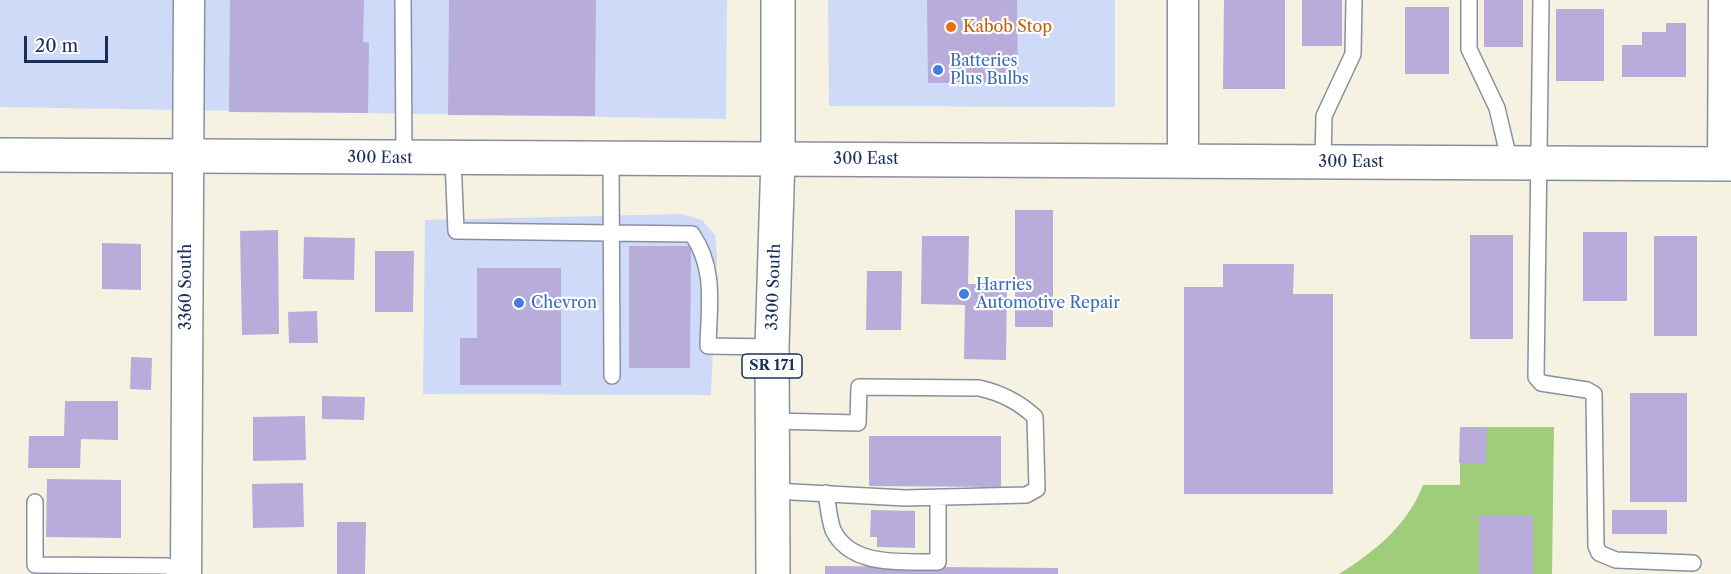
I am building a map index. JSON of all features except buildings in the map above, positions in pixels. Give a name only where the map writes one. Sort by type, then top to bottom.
[{"type":"street","name":"3360 South","points":[[186,573],[189,0]]},
{"type":"street","name":"3300 South","points":[[773,574],[772,347],[778,158],[778,0]]},
{"type":"street","points":[[1183,0],[1183,162]]},
{"type":"street","points":[[1724,0],[1727,164]]},
{"type":"street","name":"300 East","points":[[0,155],[611,160],[778,158],[1727,164]]},
{"type":"lane","points":[[403,0],[405,158]]},
{"type":"lane","points":[[1323,162],[1324,116],[1353,54],[1354,0]]},
{"type":"lane","points":[[1469,0],[1468,49],[1524,163]]},
{"type":"lane","points":[[1540,0],[1524,163],[1534,369],[1541,383],[1587,390],[1594,394],[1596,546],[1599,553],[1616,560],[1693,563]]},
{"type":"lane","points":[[453,159],[456,231],[611,231],[692,234],[703,251],[710,273],[708,346],[772,347]]},
{"type":"lane","points":[[611,160],[612,376]]},
{"type":"lane","points":[[772,421],[858,423],[860,387],[979,388],[1021,404],[1035,417],[1037,489],[1026,495],[938,497],[773,491]]},
{"type":"lane","points":[[826,493],[833,529],[854,552],[877,561],[938,562],[938,497]]},
{"type":"lane","points":[[35,502],[35,570],[167,566],[186,573]]},
{"type":"shaded area","points":[[0,0],[727,0],[726,119],[0,107]]},
{"type":"shaded area","points":[[828,0],[1115,0],[1115,107],[829,106]]},
{"type":"shaded area","points":[[681,214],[702,220],[715,235],[717,257],[711,395],[423,394],[425,220]]},
{"type":"green space","points":[[1460,427],[1554,427],[1552,574],[1339,574],[1388,537],[1408,513],[1423,485],[1460,485]]},
{"type":"place","name":"Kabob Stop","points":[[951,27]]},
{"type":"place","name":"Batteries Plus Bulbs","points":[[938,70]]},
{"type":"place","name":"Harries Automotive Repair","points":[[964,294]]},
{"type":"place","name":"Chevron","points":[[519,303]]}]
